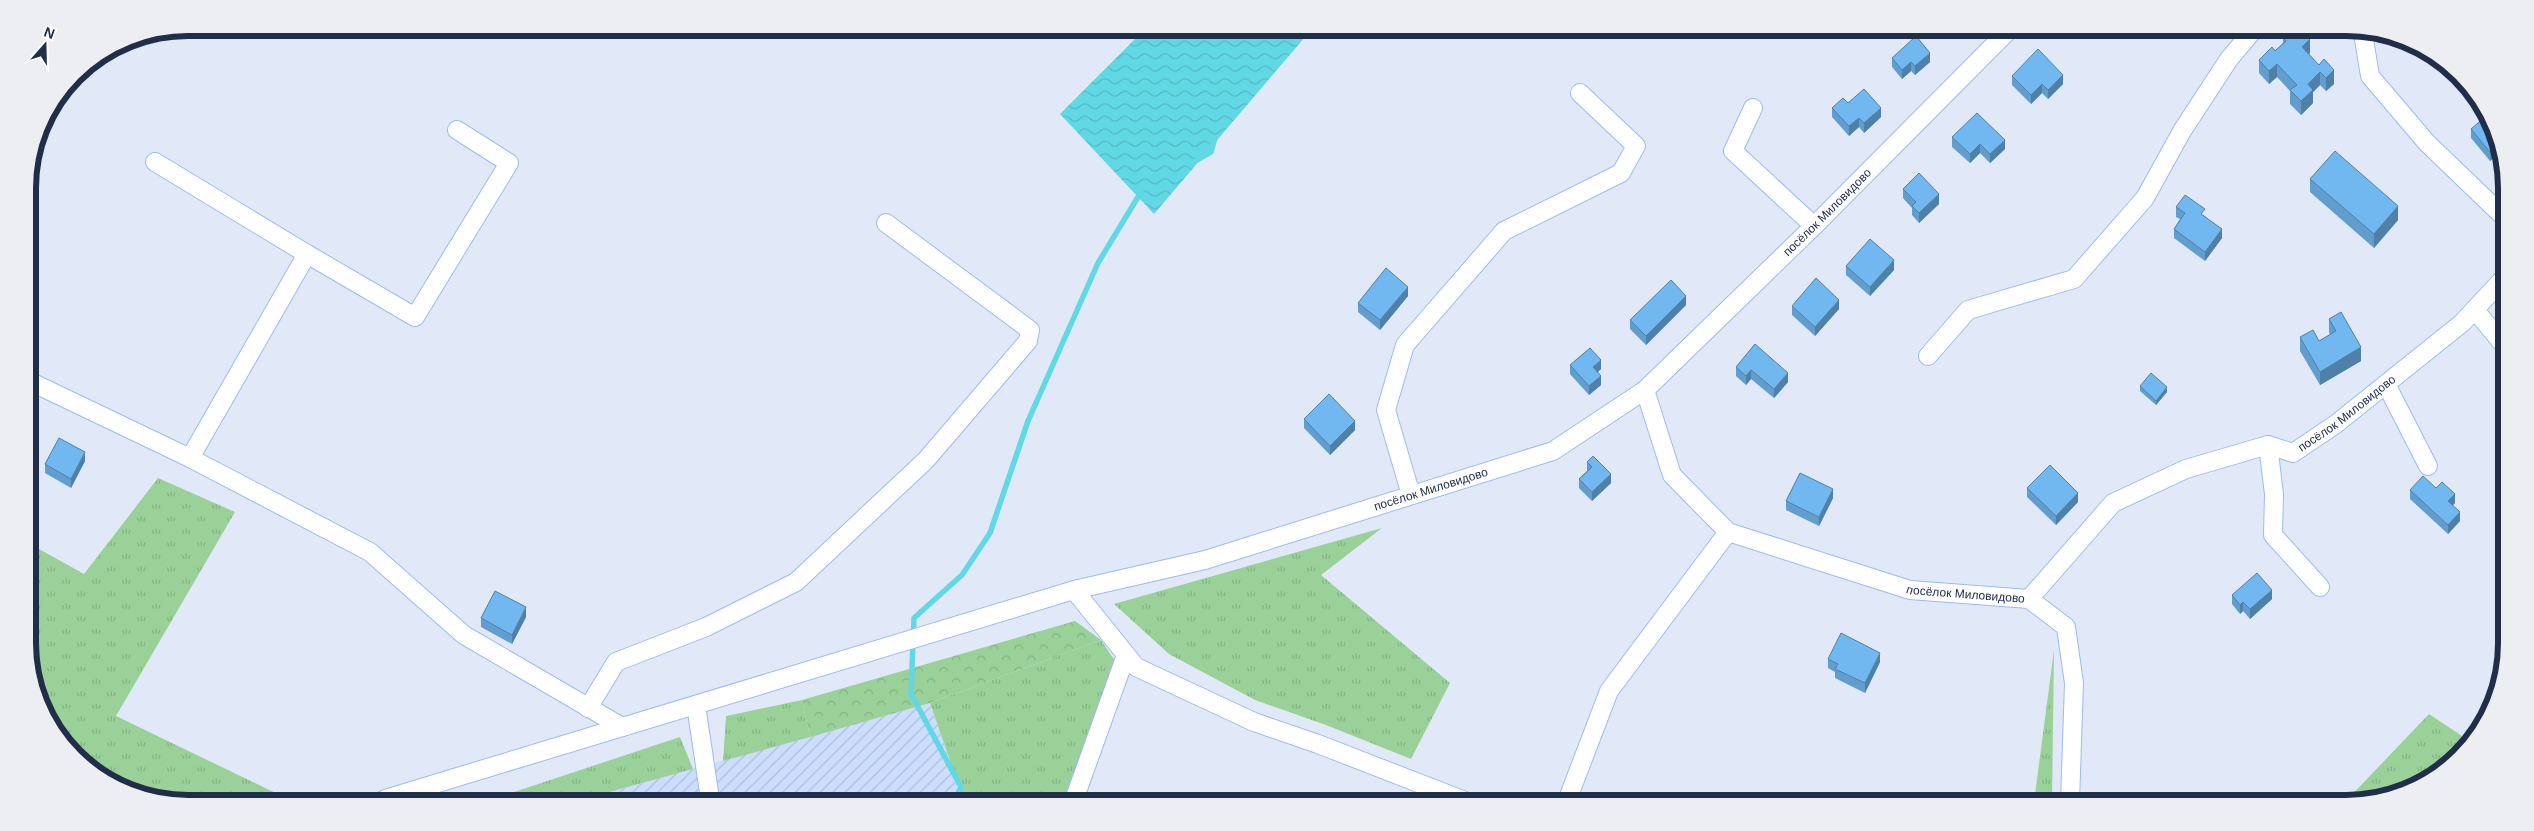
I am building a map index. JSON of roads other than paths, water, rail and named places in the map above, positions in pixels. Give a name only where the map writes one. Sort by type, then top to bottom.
[{"type":"street","name":"посёлок Миловидово","points":[[394,795],[1074,590],[1205,560],[1553,451],[1645,390],[1814,226],[2003,36]]},
{"type":"street","points":[[1928,356],[1968,310],[2074,279],[2145,198],[2182,130],[2228,60],[2248,36]]},
{"type":"street","points":[[2364,38],[2370,76],[2427,143],[2498,211]]},
{"type":"street","points":[[1411,495],[1386,410],[1405,345],[1504,232],[1621,173],[1636,146],[1580,93]]},
{"type":"street","points":[[1753,108],[1733,151],[1814,226]]},
{"type":"street","points":[[155,162],[415,317],[509,162],[457,130]]},
{"type":"street","points":[[588,708],[616,662],[706,627],[796,582],[926,460],[1028,341],[1030,330],[886,223]]},
{"type":"street","points":[[190,458],[307,254]]},
{"type":"street","name":"посёлок Миловидово","points":[[1645,390],[1672,476],[1728,532],[1910,590],[2029,599],[2113,503],[2186,469],[2268,445],[2293,453],[2336,424],[2462,323],[2498,285]]},
{"type":"street","points":[[2475,310],[2498,338]]},
{"type":"street","points":[[2386,384],[2428,466]]},
{"type":"street","points":[[37,385],[190,458],[370,552],[464,635],[622,727]]},
{"type":"street","points":[[2268,445],[2274,494],[2273,535],[2320,587]]},
{"type":"street","points":[[1569,794],[1609,691],[1728,532]]},
{"type":"street","points":[[1074,590],[1136,667],[1254,722],[1318,744],[1448,794]]},
{"type":"street","points":[[2029,599],[2066,627],[2074,683],[2070,794]]},
{"type":"street","points":[[1076,795],[1126,655]]},
{"type":"street","points":[[696,704],[709,795]]},
{"type":"water","points":[[1138,36],[1306,36],[1154,214],[1060,114]]},
{"type":"waterway","points":[[1197,160],[1211,152],[1215,138]]},
{"type":"waterway","points":[[957,795],[961,787],[911,694],[914,618],[962,575],[990,533],[1028,421],[1098,263],[1141,192]]}]
